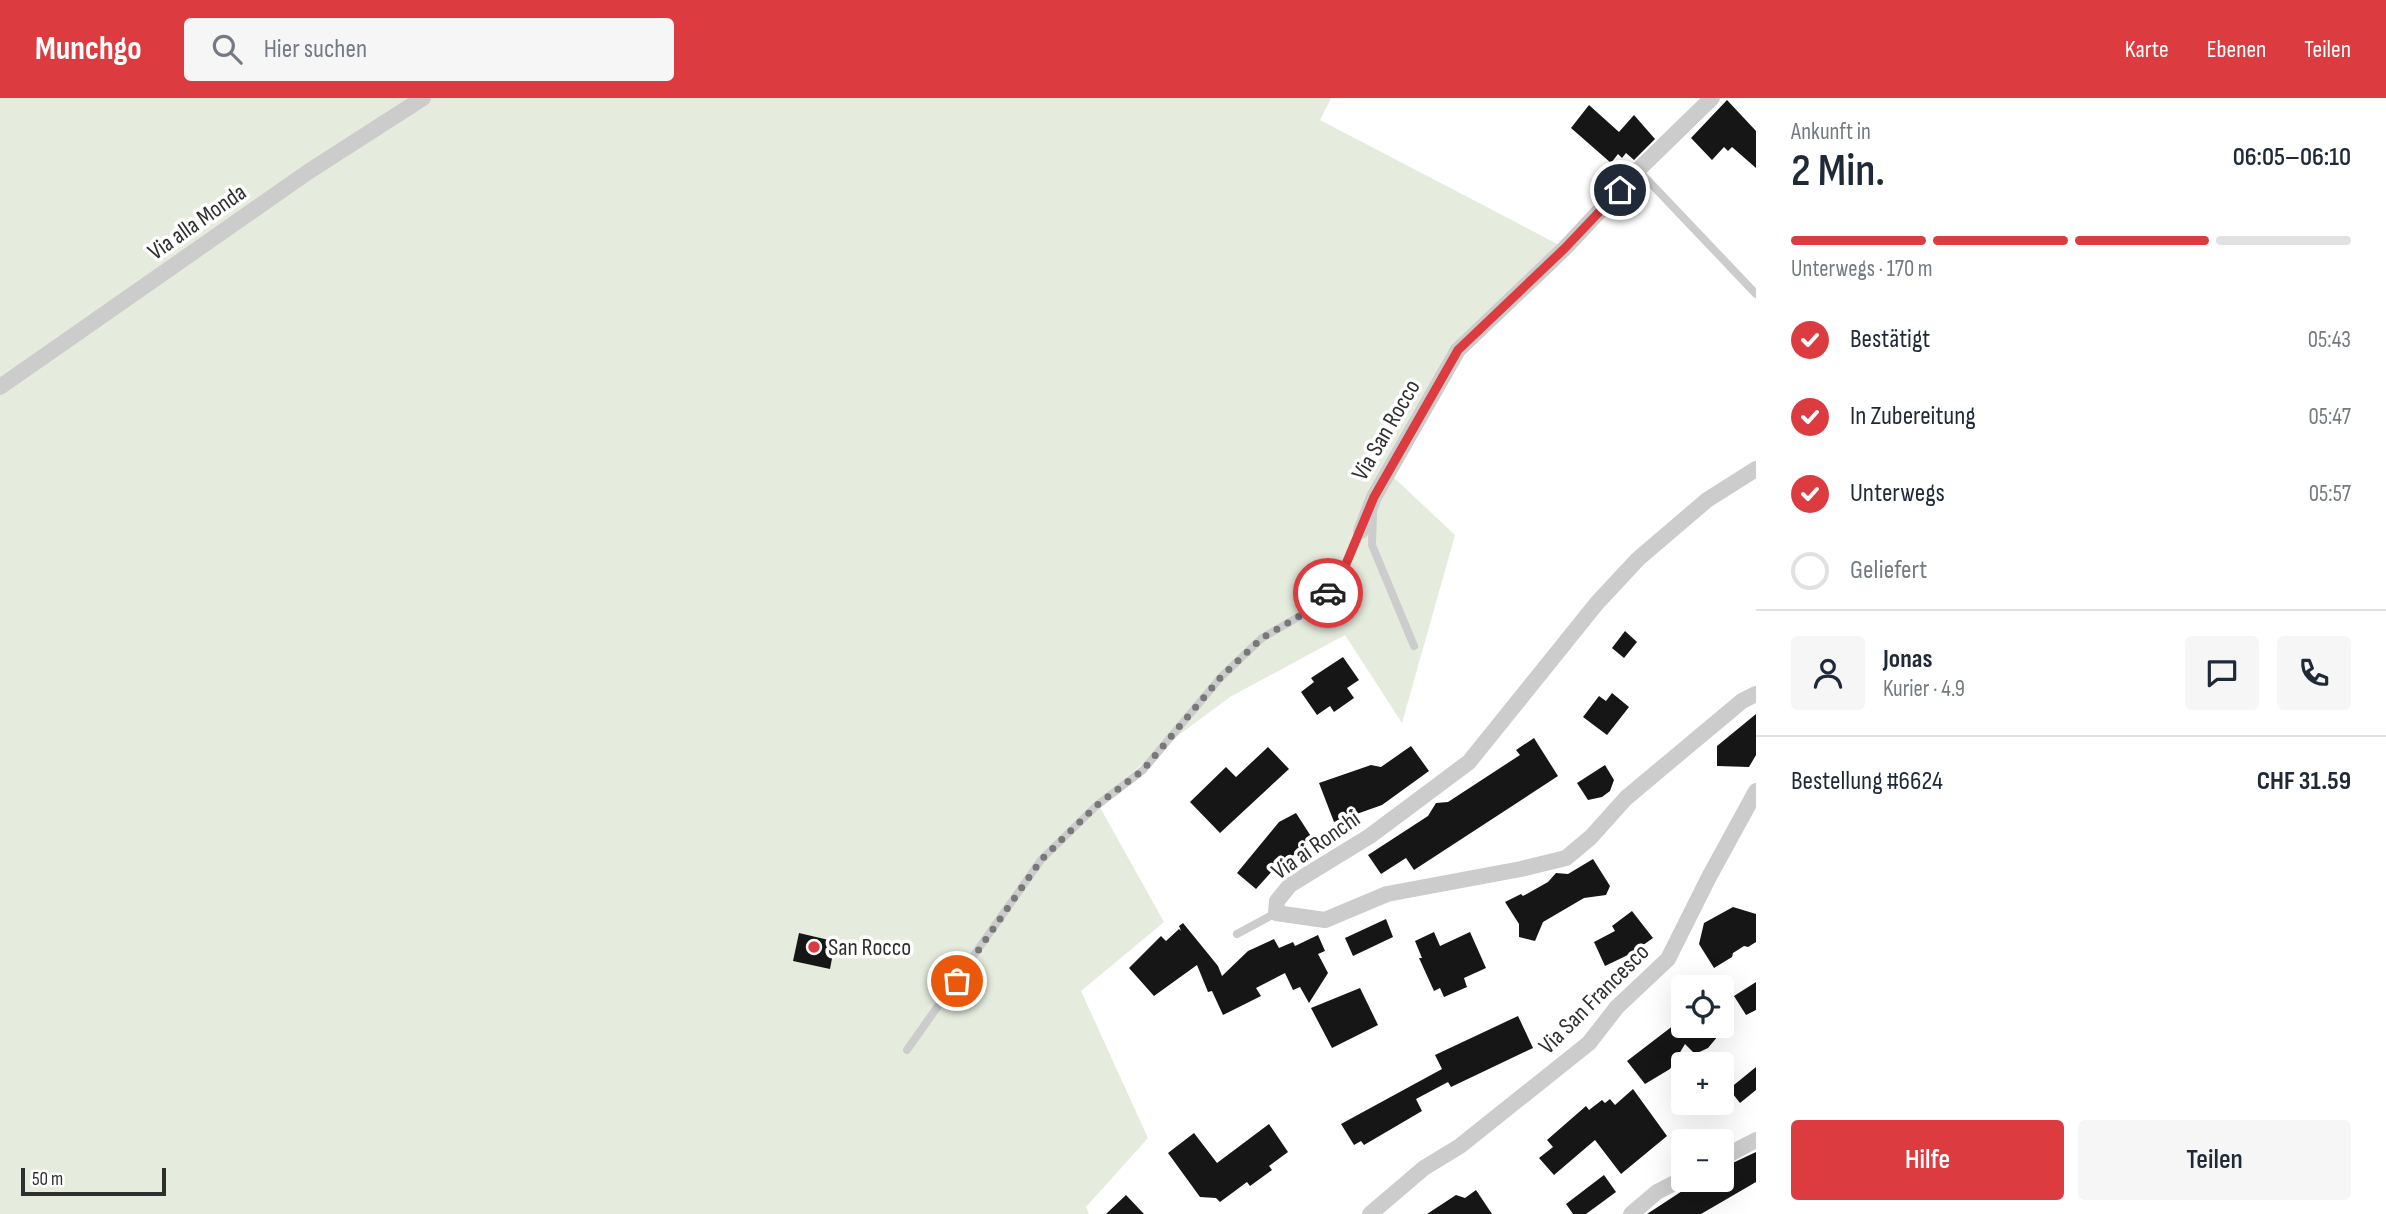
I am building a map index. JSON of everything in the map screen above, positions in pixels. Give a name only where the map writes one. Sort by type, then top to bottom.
[{"type":"street","name":"Via alla Monda","points":[[0,387],[308,172],[423,98]]},
{"type":"street","name":"Via San Rocco","points":[[1361,531],[1374,497],[1458,350],[1565,248],[1638,170],[1712,98]]},
{"type":"street","name":"Via ai Ronchi","points":[[1756,469],[1707,500],[1638,558],[1597,603],[1469,762],[1370,836],[1290,885],[1277,901],[1276,913],[1325,920],[1387,894],[1566,858],[1591,836],[1626,798],[1742,701],[1756,694]]},
{"type":"street","name":"Via San Francesco","points":[[1370,1214],[1424,1168],[1460,1146],[1589,1043],[1617,1006],[1668,959],[1756,791]]},
{"type":"street","points":[[1734,1152],[1756,1140]]},
{"type":"street","points":[[1631,1214],[1657,1192],[1671,1185]]},
{"type":"lane","points":[[1638,170],[1756,294]]},
{"type":"lane","points":[[1374,497],[1372,545],[1414,646]]},
{"type":"lane","name":"Via San Rocco","points":[[908,1050],[1041,860],[1096,806],[1143,770],[1221,677],[1262,638],[1310,610],[1338,583],[1361,531]]},
{"type":"lane","points":[[1237,934],[1276,913]]},
{"type":"shaded area","points":[[0,98],[1331,98],[1320,120],[1565,248],[1458,350],[1389,473],[1455,535],[1402,723],[1345,635],[1230,697],[1164,746],[1097,802],[1164,922],[1081,991],[1148,1138],[1086,1207],[1089,1214],[0,1214]]},
{"type":"building","points":[[1727,100],[1756,131],[1756,168],[1732,147],[1728,151],[1724,147],[1712,160],[1691,138]]},
{"type":"building","points":[[1589,105],[1619,132],[1634,115],[1655,139],[1634,160],[1626,153],[1622,158],[1618,154],[1611,163],[1571,128]]},
{"type":"building","points":[[1625,631],[1637,642],[1624,658],[1612,648]]},
{"type":"building","points":[[1343,657],[1359,680],[1347,688],[1354,698],[1334,712],[1330,706],[1317,715],[1301,692],[1314,682],[1311,678]]},
{"type":"building","points":[[1612,693],[1629,707],[1607,735],[1583,717],[1599,696],[1606,701]]},
{"type":"building","points":[[1756,714],[1756,755],[1749,767],[1717,766],[1717,746]]},
{"type":"building","points":[[1534,738],[1558,776],[1414,870],[1406,858],[1381,874],[1368,855],[1428,816],[1436,803],[1448,802],[1520,755],[1516,750]]},
{"type":"building","points":[[1411,746],[1429,771],[1382,805],[1334,822],[1319,783],[1371,765],[1381,767]]},
{"type":"building","points":[[1268,747],[1289,769],[1220,833],[1190,802],[1226,767],[1236,777]]},
{"type":"building","points":[[1605,765],[1614,780],[1610,791],[1602,797],[1588,800],[1577,783]]},
{"type":"building","points":[[1296,813],[1314,841],[1275,868],[1256,889],[1237,873],[1279,822]]},
{"type":"building","points":[[1593,859],[1610,886],[1606,895],[1584,898],[1543,922],[1535,941],[1519,937],[1519,924],[1505,902],[1521,894],[1523,896],[1548,882],[1556,873],[1568,874]]},
{"type":"building","points":[[1733,907],[1756,914],[1756,942],[1748,947],[1744,946],[1714,968],[1699,944],[1704,923]]},
{"type":"building","points":[[1632,911],[1653,938],[1632,953],[1605,966],[1594,942],[1615,931],[1612,926]]},
{"type":"building","points":[[1386,919],[1393,937],[1353,956],[1345,938]]},
{"type":"building","points":[[1183,923],[1218,966],[1222,976],[1248,951],[1274,939],[1279,948],[1293,942],[1295,946],[1318,935],[1325,951],[1318,954],[1328,973],[1309,1003],[1300,987],[1293,990],[1285,973],[1256,988],[1261,996],[1223,1015],[1212,991],[1208,992],[1197,965],[1154,996],[1129,968],[1161,936],[1166,941],[1179,929],[1181,931],[1179,926]]},
{"type":"building","points":[[1434,932],[1440,946],[1470,932],[1486,968],[1464,978],[1467,987],[1444,997],[1440,988],[1434,991],[1419,958],[1422,958],[1415,941]]},
{"type":"building","name":"San Rocco","points":[[799,933],[833,941],[830,969],[793,961]]},
{"type":"building","points":[[1756,982],[1756,1010],[1746,1015],[1734,996]]},
{"type":"building","points":[[1360,988],[1378,1025],[1332,1048],[1311,1008]]},
{"type":"building","points":[[1518,1016],[1533,1048],[1451,1087],[1448,1082],[1416,1099],[1422,1111],[1364,1145],[1361,1141],[1354,1145],[1341,1124],[1442,1069],[1435,1055]]},
{"type":"building","points":[[1671,1027],[1671,1038],[1716,1038],[1708,1048],[1699,1052],[1693,1052],[1685,1044],[1680,1052],[1671,1052],[1670,1069],[1645,1084],[1627,1061]]},
{"type":"building","points":[[1756,1067],[1756,1090],[1740,1103],[1734,1095],[1734,1085]]},
{"type":"building","points":[[1633,1089],[1667,1136],[1621,1174],[1595,1140],[1554,1175],[1539,1158],[1553,1147],[1547,1140],[1586,1106],[1589,1110],[1602,1100],[1605,1103],[1610,1099],[1615,1105]]},
{"type":"building","points":[[1269,1124],[1288,1152],[1269,1166],[1272,1170],[1250,1186],[1247,1182],[1220,1202],[1216,1198],[1200,1197],[1168,1153],[1194,1133],[1217,1163]]},
{"type":"building","points":[[1756,1152],[1756,1182],[1701,1214],[1647,1214],[1681,1192],[1734,1192],[1734,1162]]},
{"type":"building","points":[[1604,1175],[1616,1192],[1586,1214],[1573,1214],[1566,1204]]},
{"type":"building","points":[[1476,1190],[1492,1214],[1427,1214],[1456,1195],[1465,1198]]},
{"type":"building","points":[[1126,1195],[1144,1214],[1106,1214]]},
{"type":"way so far","points":[[957,981],[1041,860],[1096,806],[1143,770],[1221,677],[1262,638],[1310,610],[1328,593]]},
{"type":"place","name":"San Rocco","points":[[814,947]]},
{"type":"route","points":[[1328,593],[1338,583],[1374,497],[1458,350],[1565,248],[1620,190]]}]
